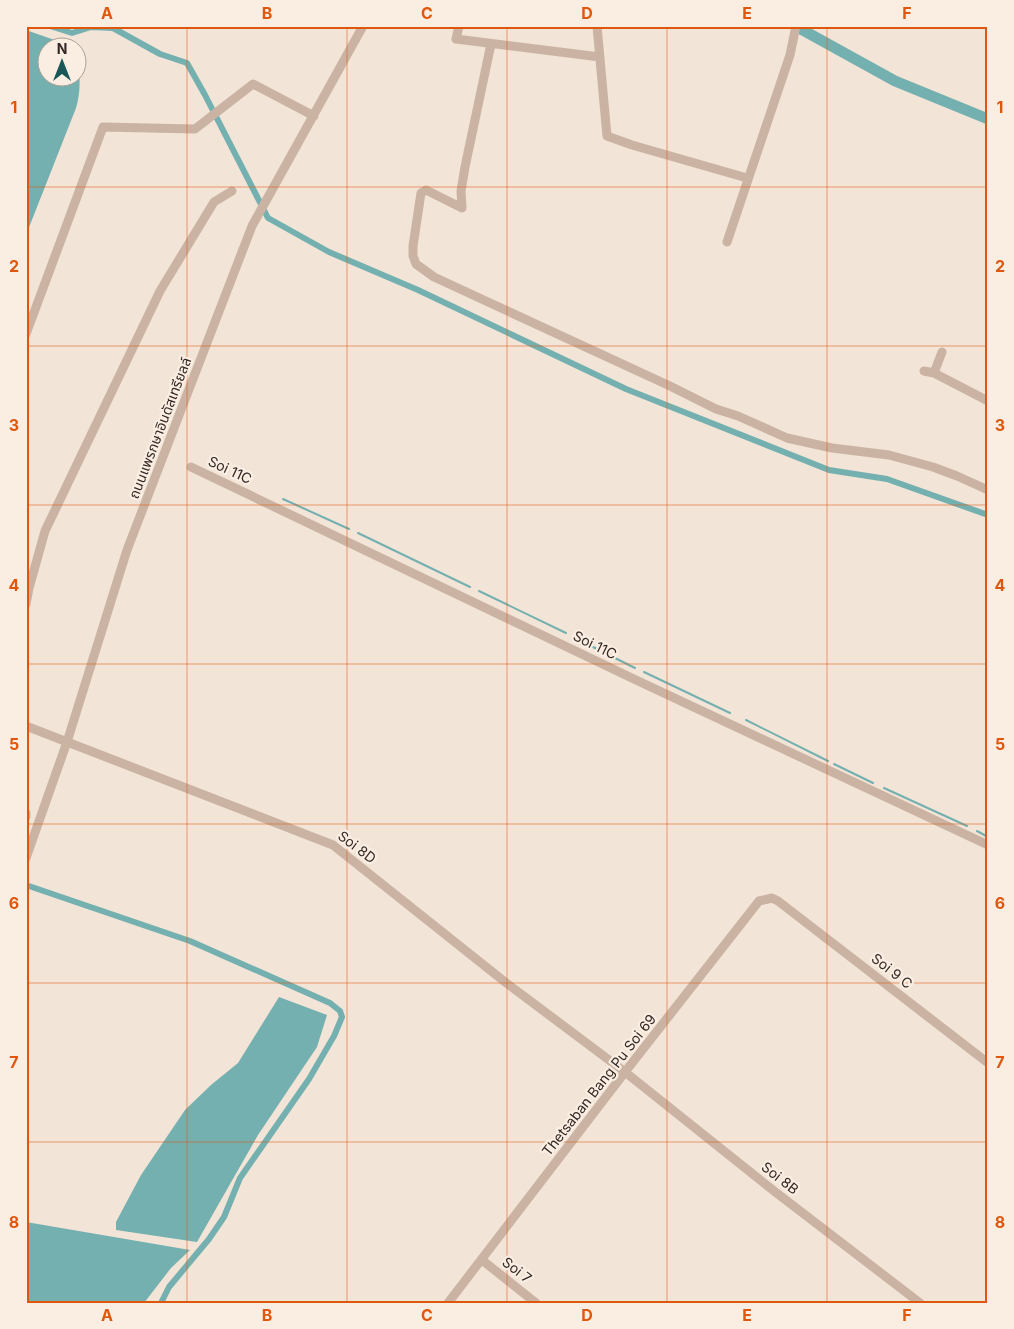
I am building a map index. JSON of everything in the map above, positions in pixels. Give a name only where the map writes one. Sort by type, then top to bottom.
[{"type":"street","name":"ถนนแพรกษาอินดัสเทรียลล์","points":[[26,858],[67,742],[127,550],[255,221],[363,26]]},
{"type":"street","points":[[459,26],[456,39],[600,57]]},
{"type":"street","points":[[597,26],[607,136],[747,178]]},
{"type":"street","points":[[726,242],[790,55],[796,26]]},
{"type":"street","points":[[491,44],[465,167],[461,191],[462,208],[426,190],[421,193],[413,246],[413,256],[416,264],[434,277],[542,328],[716,409],[738,416],[787,438],[832,448],[889,455],[941,470],[988,490]]},
{"type":"street","points":[[26,334],[103,127],[195,129],[253,84],[314,116]]},
{"type":"street","points":[[26,604],[45,531],[160,290],[214,202],[232,191]]},
{"type":"street","points":[[934,373],[942,352]]},
{"type":"street","points":[[924,371],[934,373],[988,401]]},
{"type":"street","name":"Soi 11C","points":[[191,467],[636,680],[988,845]]},
{"type":"street","name":"Soi 8D","points":[[26,726],[333,845],[505,982],[625,1072]]},
{"type":"street","name":"Thetsaban Bang Pu Soi 69","points":[[448,1303],[759,901],[772,898],[778,901]]},
{"type":"street","name":"Soi 9 C","points":[[778,901],[988,1063]]},
{"type":"street","name":"Soi 8B","points":[[625,1072],[774,1191],[920,1303]]},
{"type":"street","name":"Soi 7","points":[[482,1260],[536,1303]]},
{"type":"water","points":[[26,30],[49,38],[38,38],[38,88],[80,88],[76,108],[26,235]]},
{"type":"water","points":[[279,997],[327,1015],[317,1047],[258,1135],[197,1242],[116,1230],[116,1222],[141,1175],[185,1110],[238,1063]]},
{"type":"water","points":[[26,1222],[190,1250],[171,1268],[144,1303],[26,1303]]},
{"type":"waterway","points":[[50,26],[72,33],[91,27],[113,28],[160,54],[187,63],[268,218],[329,252],[418,290],[626,389],[829,470],[887,479],[988,515]]},
{"type":"waterway","points":[[799,28],[895,81],[988,119]]},
{"type":"waterway","points":[[283,499],[349,529]]},
{"type":"waterway","points":[[358,533],[470,587]]},
{"type":"waterway","points":[[479,591],[566,633]]},
{"type":"waterway","points":[[575,638],[635,668]]},
{"type":"waterway","points":[[644,672],[730,713]]},
{"type":"waterway","points":[[746,720],[828,761]]},
{"type":"waterway","points":[[834,764],[873,783]]},
{"type":"waterway","points":[[884,788],[967,826]]},
{"type":"waterway","points":[[977,831],[988,837]]},
{"type":"waterway","points":[[26,885],[190,941],[330,1003],[340,1011],[342,1017],[334,1036],[309,1079],[240,1178],[224,1217],[209,1239],[169,1287],[161,1303]]}]
